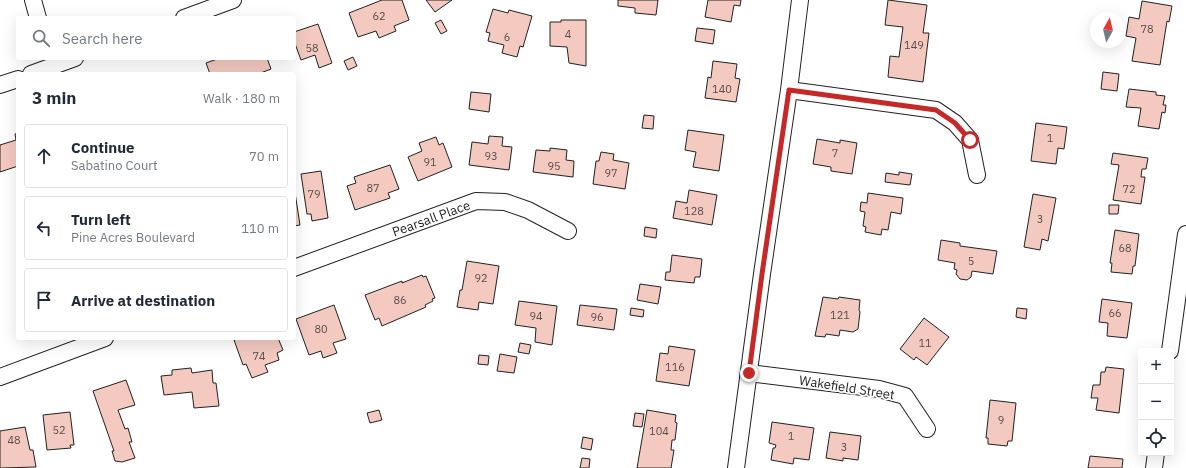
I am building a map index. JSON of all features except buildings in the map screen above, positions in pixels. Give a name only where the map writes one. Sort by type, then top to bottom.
[{"type":"street","points":[[33,0],[37,16]]},
{"type":"street","points":[[189,16],[233,0]]},
{"type":"street","points":[[736,468],[789,90],[800,0]]},
{"type":"street","points":[[35,72],[54,62],[64,60]]},
{"type":"street","points":[[0,85],[16,80]]},
{"type":"street","points":[[789,90],[936,110],[955,123],[970,140],[977,175]]},
{"type":"street","name":"Pearsall Place","points":[[296,267],[476,201],[505,202],[528,210],[568,231]]},
{"type":"street","points":[[1170,348],[1186,234]]},
{"type":"street","points":[[0,377],[100,340]]},
{"type":"street","name":"Wakefield Street","points":[[749,373],[879,389],[905,396],[927,429]]},
{"type":"street","points":[[1154,468],[1156,456]]},
{"type":"route","points":[[749,373],[789,90],[936,110],[955,123],[970,140]]}]
